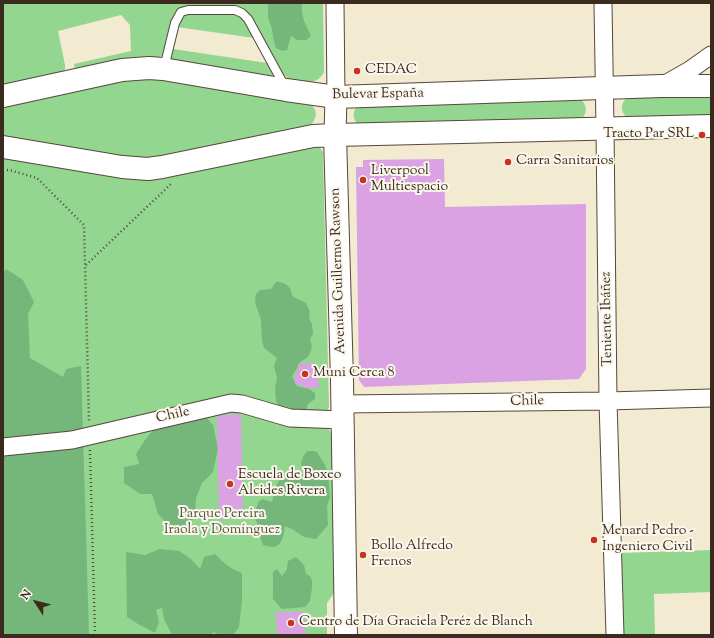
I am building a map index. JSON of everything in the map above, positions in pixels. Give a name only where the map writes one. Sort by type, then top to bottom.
[{"type":"main road","name":"Bulevar España","points":[[3,96],[122,70],[149,68],[336,97],[661,86],[711,86]]},
{"type":"main road","points":[[3,147],[122,167],[148,169],[313,136],[711,126]]},
{"type":"main road","name":"Avenida Guillermo Rawson","points":[[335,135],[346,635]]},
{"type":"street","name":"Avenida Guillermo Rawson","points":[[335,3],[335,135]]},
{"type":"street","name":"Teniente Ibáñez","points":[[603,3],[608,400],[615,635]]},
{"type":"street","points":[[661,86],[690,70],[711,55]]},
{"type":"street","name":"Chile","points":[[3,447],[72,440],[231,403],[242,404],[290,418],[342,412],[608,400],[711,398]]},
{"type":"lane","points":[[163,69],[168,55],[175,23],[181,12],[188,10],[236,10],[248,19],[286,90]]},
{"type":"path","points":[[85,265],[170,184],[190,161]]},
{"type":"path","points":[[3,170],[9,170],[37,178],[84,225],[95,635]]},
{"type":"green space","points":[[3,3],[323,3],[324,72],[317,80],[309,82],[289,79],[286,77],[282,73],[252,18],[245,10],[235,6],[185,8],[163,55],[158,58],[75,70],[74,64],[131,51],[130,25],[121,15],[58,31],[65,72],[9,84],[3,83]]},
{"type":"green space","points":[[268,3],[302,3],[305,24],[311,36],[306,40],[297,40],[291,36],[287,50],[282,51],[276,48],[268,17]]},
{"type":"green space","points":[[185,14],[235,14],[244,21],[254,38],[177,27],[179,21]]},
{"type":"green space","points":[[173,49],[267,63],[272,72],[272,76],[171,60]]},
{"type":"green space","points":[[138,75],[307,102],[314,108],[316,114],[312,124],[309,127],[146,160],[3,138],[3,104]]},
{"type":"green space","points":[[711,94],[711,118],[627,118],[622,110],[622,104],[628,97]]},
{"type":"green space","points":[[579,98],[584,103],[586,108],[582,119],[359,125],[354,118],[355,110],[358,105]]},
{"type":"green space","name":"Parque Pereira Iraola y Domínguez","points":[[312,146],[320,148],[323,152],[329,407],[327,412],[222,409],[325,426],[331,433],[333,439],[334,593],[327,603],[327,635],[3,635],[3,157],[118,178],[146,179],[176,176]]},
{"type":"green space","points":[[6,269],[23,280],[34,302],[28,314],[30,358],[63,377],[66,369],[81,366],[89,635],[3,635],[3,273]]},
{"type":"green space","points":[[276,282],[282,282],[287,285],[291,290],[292,296],[306,303],[310,312],[309,318],[312,324],[313,334],[310,339],[312,346],[311,352],[307,358],[300,362],[292,376],[297,386],[309,389],[315,393],[315,399],[308,404],[306,410],[297,412],[287,410],[278,405],[276,400],[275,388],[277,378],[274,366],[277,358],[264,348],[262,341],[261,320],[255,302],[256,294],[260,290],[271,289]]},
{"type":"green space","points":[[207,418],[213,425],[218,449],[213,472],[202,483],[196,498],[195,518],[183,527],[171,528],[158,514],[152,494],[140,494],[124,483],[124,467],[139,464],[136,454],[158,424]]},
{"type":"green space","points":[[307,451],[317,452],[328,473],[330,497],[327,507],[328,525],[316,539],[304,537],[285,526],[281,541],[277,546],[270,547],[263,545],[260,537],[260,529],[256,521],[255,511],[259,501],[263,499],[272,502],[278,482],[288,474],[292,468],[301,475],[305,473],[301,464]]},
{"type":"green space","points":[[160,549],[179,551],[191,559],[200,569],[204,557],[215,554],[234,570],[242,573],[242,601],[239,627],[233,635],[219,635],[214,632],[210,635],[172,635],[164,619],[162,608],[156,610],[159,622],[155,633],[127,617],[126,552],[145,555]]},
{"type":"green space","points":[[711,550],[711,592],[654,594],[655,635],[624,635],[621,553]]},
{"type":"green space","points":[[296,557],[304,565],[306,574],[310,576],[312,581],[310,601],[305,607],[282,609],[273,599],[273,572],[277,569],[282,576],[287,569],[288,561]]},
{"type":"building","points":[[444,159],[445,207],[586,204],[586,369],[579,379],[364,387],[359,380],[356,167],[363,167],[363,160]]},
{"type":"building","points":[[315,363],[315,374],[318,374],[319,388],[304,388],[304,386],[295,384],[295,373],[298,372],[298,364]]},
{"type":"building","name":"Escuela de Boxeo Alcides Rivera","points":[[241,414],[243,518],[219,519],[217,417]]},
{"type":"building","name":"Centro de Día Graciela Peréz de Blanch","points":[[276,612],[305,612],[305,635],[277,635]]},
{"type":"place","name":"CEDAC","points":[[357,71]]},
{"type":"place","name":"Tracto Par SRL","points":[[702,135]]},
{"type":"place","name":"Carra Sanitarios","points":[[508,162]]},
{"type":"place","name":"Liverpool Multiespacio","points":[[363,180]]},
{"type":"place","name":"Muni Cerca 8","points":[[305,374]]},
{"type":"place","name":"Escuela de Boxeo Alcides Rivera","points":[[230,484]]},
{"type":"place","name":"Menard Pedro - Ingeniero Civil","points":[[594,540]]},
{"type":"place","name":"Bollo Alfredo Frenos","points":[[363,555]]},
{"type":"place","name":"Centro de Día Graciela Peréz de Blanch","points":[[291,623]]}]
